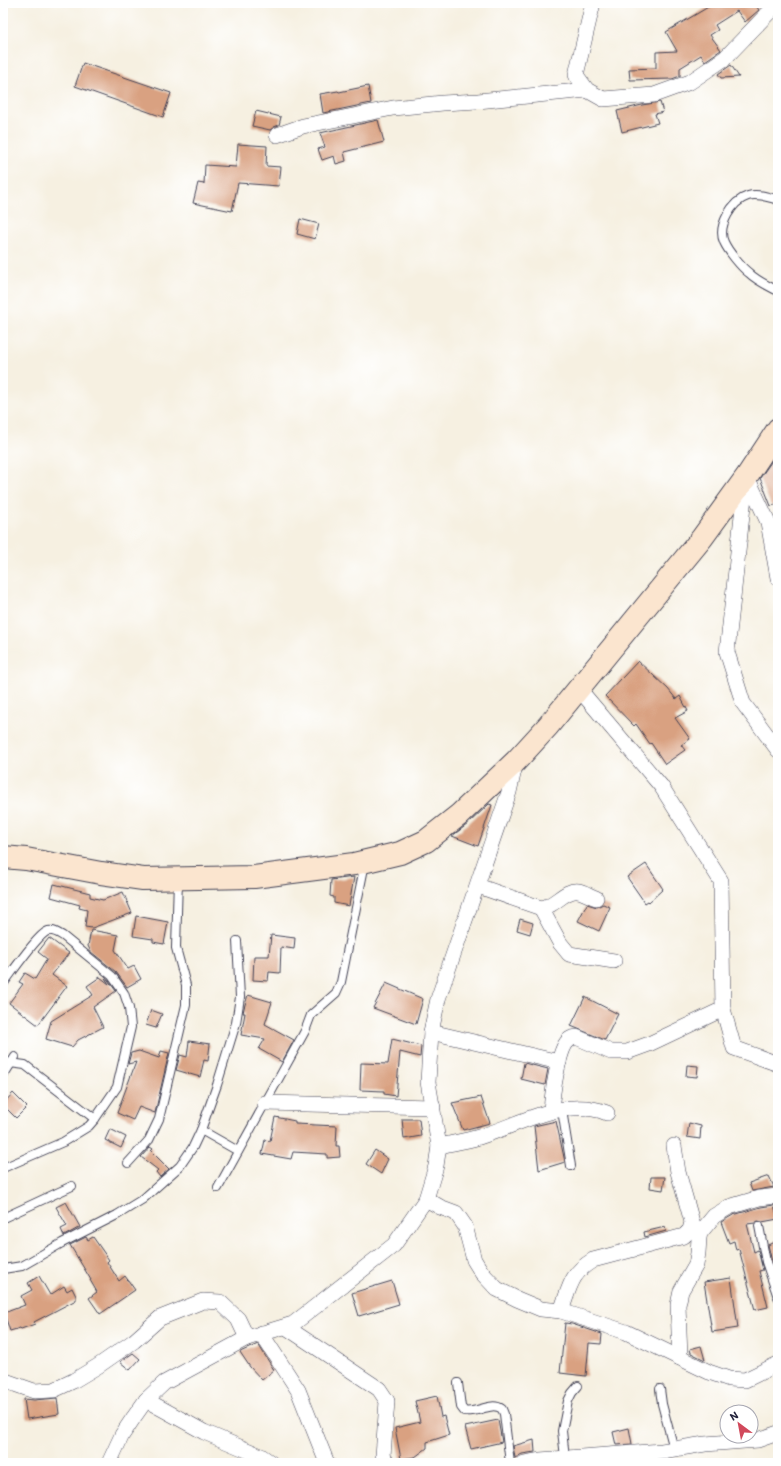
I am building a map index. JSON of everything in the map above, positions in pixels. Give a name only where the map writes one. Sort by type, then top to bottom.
[{"type":"main road","points":[[3,857],[26,859],[143,879],[254,877],[365,861],[400,853],[426,841],[459,815],[516,761],[548,726],[702,538],[778,430]]},
{"type":"street","points":[[593,3],[576,75],[587,90],[603,99],[654,95],[690,82],[725,58],[778,3]]},
{"type":"street","points":[[277,136],[303,126],[393,108],[587,90]]},
{"type":"street","points":[[746,476],[768,522],[778,578]]},
{"type":"street","points":[[746,476],[727,652],[743,704],[778,750]]},
{"type":"street","points":[[579,688],[661,786],[721,881],[723,1009],[734,1048],[778,1064]]},
{"type":"street","points":[[96,1463],[110,1463],[122,1435],[146,1400],[164,1383],[246,1338],[293,1324],[394,1245],[426,1199],[436,1166],[440,1146],[428,1082],[430,1032],[438,999],[509,792],[516,761]]},
{"type":"street","points":[[478,886],[541,908],[551,905],[569,893],[577,890],[596,898]]},
{"type":"street","points":[[541,908],[560,943],[569,954],[614,961]]},
{"type":"street","points":[[556,1110],[553,1088],[559,1062],[566,1043],[572,1038],[581,1038],[611,1052],[627,1052],[723,1009]]},
{"type":"street","points":[[430,1032],[559,1062]]},
{"type":"street","points":[[264,1103],[433,1107]]},
{"type":"street","points":[[440,1146],[479,1137],[556,1110],[596,1108],[607,1113]]},
{"type":"street","points":[[561,1311],[573,1278],[582,1267],[593,1260],[684,1236],[690,1230],[692,1222],[678,1172],[674,1146]]},
{"type":"street","points":[[680,1358],[678,1305],[681,1291],[696,1265],[698,1238],[700,1233],[714,1216],[729,1207],[759,1198],[778,1196]]},
{"type":"street","points":[[426,1199],[440,1207],[456,1213],[462,1219],[474,1260],[485,1277],[494,1286],[517,1299],[536,1307],[561,1311],[626,1332],[708,1372],[729,1379],[745,1380],[778,1364]]},
{"type":"street","points":[[3,1380],[34,1391],[54,1390],[73,1382],[134,1342],[160,1318],[202,1301],[220,1302],[238,1319],[246,1338]]},
{"type":"street","points":[[286,1327],[379,1389],[384,1395],[387,1401],[383,1456],[388,1463]]},
{"type":"street","points":[[261,1333],[298,1390],[328,1463]]},
{"type":"street","points":[[146,1400],[204,1432],[261,1456],[271,1463]]},
{"type":"street","points":[[524,1463],[565,1457],[662,1451],[676,1456],[704,1444],[758,1440],[778,1433]]},
{"type":"lane","points":[[778,200],[767,196],[747,196],[737,202],[727,217],[722,232],[723,241],[728,249],[749,274],[778,291]]},
{"type":"lane","points":[[218,1188],[305,1031],[311,1016],[336,993],[341,982],[365,861]]},
{"type":"lane","points":[[128,1163],[149,1140],[159,1119],[186,1005],[186,985],[176,948],[178,878]]},
{"type":"lane","points":[[3,984],[37,940],[44,933],[56,931],[112,976],[124,993],[129,1008],[131,1027],[117,1086],[89,1126],[63,1142],[3,1168]]},
{"type":"lane","points":[[3,1269],[22,1266],[62,1243],[117,1215],[143,1199],[180,1166],[193,1147],[201,1130],[217,1085],[236,1022],[240,997],[237,941]]},
{"type":"lane","points":[[3,1076],[10,1061],[25,1065],[95,1119]]},
{"type":"lane","points":[[556,1110],[571,1166]]},
{"type":"lane","points":[[201,1130],[238,1151]]},
{"type":"lane","points":[[3,1218],[72,1186]]},
{"type":"lane","points":[[759,1226],[766,1262],[778,1297]]},
{"type":"lane","points":[[458,1383],[461,1407],[464,1411],[470,1412],[493,1406],[502,1409],[504,1414],[510,1463]]},
{"type":"lane","points":[[565,1457],[562,1431],[568,1401],[578,1386]]},
{"type":"lane","points":[[660,1389],[662,1404],[676,1456]]},
{"type":"building","points":[[715,3],[754,3],[759,10],[745,22],[737,11],[715,25],[718,30],[710,35],[721,50],[705,61],[701,55],[680,68],[680,76],[672,79],[630,80],[629,69],[656,68],[656,52],[677,51],[666,32]]},
{"type":"building","points":[[83,63],[171,93],[163,117],[75,86]]},
{"type":"building","points":[[731,65],[739,77],[721,78],[718,74]]},
{"type":"building","points":[[368,86],[371,103],[323,113],[320,94]]},
{"type":"building","points":[[660,102],[663,112],[655,114],[658,123],[622,132],[617,111]]},
{"type":"building","points":[[256,111],[281,117],[279,125],[270,130],[252,126]]},
{"type":"building","points":[[378,120],[384,142],[344,152],[346,161],[336,164],[334,156],[322,160],[318,149],[325,147],[320,133]]},
{"type":"building","points":[[238,144],[267,146],[266,166],[281,167],[279,186],[238,183],[232,211],[193,203],[198,183],[204,184],[205,165],[236,167]]},
{"type":"building","points":[[300,219],[319,224],[315,239],[297,234]]},
{"type":"building","points":[[778,452],[778,504],[771,506],[760,478]]},
{"type":"building","points":[[638,661],[668,689],[676,699],[680,696],[688,711],[675,718],[690,739],[681,745],[685,750],[665,764],[636,724],[634,726],[605,696]]},
{"type":"building","points":[[489,804],[492,805],[478,846],[452,836],[468,824]]},
{"type":"building","points":[[646,864],[663,889],[649,902],[648,901],[645,903],[627,877]]},
{"type":"building","points":[[354,877],[349,906],[334,903],[334,897],[330,896],[331,880]]},
{"type":"building","points":[[54,884],[90,893],[90,897],[103,900],[123,892],[132,913],[92,928],[85,927],[87,910],[79,908],[80,905],[51,897]]},
{"type":"building","points":[[587,904],[597,907],[603,904],[610,907],[599,931],[578,921]]},
{"type":"building","points":[[136,916],[168,922],[164,944],[153,942],[153,939],[133,936]]},
{"type":"building","points":[[520,919],[533,923],[530,934],[517,930]]},
{"type":"building","points":[[91,930],[118,935],[115,950],[128,969],[134,966],[141,979],[127,987],[116,972],[91,952],[88,946]]},
{"type":"building","points":[[271,935],[295,938],[294,949],[281,947],[280,973],[269,972],[268,981],[253,980],[254,956],[269,956]]},
{"type":"building","points":[[49,938],[69,953],[52,975],[67,986],[38,1025],[9,1003],[23,984],[19,982],[25,973],[35,979],[47,959],[38,952]]},
{"type":"building","points":[[100,977],[109,984],[105,978],[108,980],[116,991],[93,1007],[103,1027],[78,1040],[72,1047],[46,1039],[51,1021],[93,995],[87,986]]},
{"type":"building","points":[[386,983],[423,999],[416,1024],[373,1008]]},
{"type":"building","points":[[248,995],[272,1002],[265,1024],[294,1040],[282,1062],[259,1049],[265,1039],[241,1035],[245,1013],[243,1013]]},
{"type":"building","points":[[585,997],[618,1014],[605,1040],[571,1026]]},
{"type":"building","points":[[151,1010],[162,1014],[156,1028],[146,1025]]},
{"type":"building","points":[[392,1039],[421,1046],[420,1057],[400,1052],[396,1096],[384,1094],[384,1091],[360,1090],[361,1063],[388,1064]]},
{"type":"building","points":[[189,1041],[210,1044],[208,1061],[204,1060],[200,1077],[176,1070],[180,1055],[187,1057]]},
{"type":"building","points":[[139,1051],[159,1058],[161,1051],[169,1053],[155,1113],[139,1107],[133,1120],[117,1113],[136,1062],[128,1064],[131,1053]]},
{"type":"building","points":[[524,1063],[548,1069],[545,1085],[521,1079]]},
{"type":"building","points":[[687,1065],[698,1066],[697,1077],[686,1076]]},
{"type":"building","points":[[13,1093],[27,1107],[16,1118],[3,1105]]},
{"type":"building","points":[[481,1097],[490,1123],[463,1130],[452,1103]]},
{"type":"building","points":[[275,1117],[295,1121],[295,1124],[337,1126],[336,1146],[339,1146],[340,1157],[327,1158],[327,1154],[293,1152],[291,1159],[262,1154],[265,1140],[270,1141]]},
{"type":"building","points":[[402,1119],[419,1119],[421,1136],[404,1139]]},
{"type":"building","points":[[556,1121],[565,1162],[539,1170],[534,1126]]},
{"type":"building","points":[[689,1123],[701,1126],[700,1139],[687,1137]]},
{"type":"building","points":[[110,1129],[126,1137],[121,1148],[105,1140]]},
{"type":"building","points":[[150,1147],[153,1149],[151,1151],[169,1169],[160,1177],[156,1172],[158,1170],[141,1157]]},
{"type":"building","points":[[375,1150],[388,1159],[381,1174],[366,1164]]},
{"type":"building","points":[[769,1176],[774,1187],[752,1191],[749,1183]]},
{"type":"building","points":[[651,1177],[665,1177],[663,1190],[650,1188]]},
{"type":"building","points":[[66,1202],[80,1227],[64,1236],[61,1229],[67,1226],[56,1207]]},
{"type":"building","points":[[774,1205],[778,1219],[762,1222],[758,1221],[747,1224],[754,1252],[758,1250],[763,1270],[759,1271],[768,1307],[755,1310],[739,1249],[736,1250],[734,1241],[729,1243],[721,1222],[733,1215]]},
{"type":"building","points":[[665,1227],[666,1231],[645,1237],[644,1232]]},
{"type":"building","points":[[86,1237],[88,1240],[93,1237],[109,1260],[107,1262],[119,1281],[125,1276],[135,1290],[100,1314],[89,1298],[97,1292],[70,1245]]},
{"type":"building","points":[[778,1240],[778,1265],[773,1266],[768,1245]]},
{"type":"building","points":[[39,1276],[50,1295],[64,1286],[67,1291],[72,1288],[76,1296],[76,1300],[34,1322],[35,1324],[10,1331],[4,1313],[25,1305],[21,1296],[32,1290],[28,1283]]},
{"type":"building","points":[[731,1278],[738,1328],[712,1332],[704,1282]]},
{"type":"building","points":[[392,1281],[399,1304],[359,1316],[352,1293]]},
{"type":"building","points":[[565,1323],[602,1334],[601,1344],[589,1343],[586,1376],[560,1373]]},
{"type":"building","points":[[258,1344],[274,1370],[262,1380],[250,1367],[240,1352]]},
{"type":"building","points":[[701,1346],[705,1360],[691,1353],[690,1349]]},
{"type":"building","points":[[133,1353],[140,1359],[130,1370],[120,1362]]},
{"type":"building","points":[[437,1396],[441,1417],[444,1416],[449,1435],[427,1442],[427,1448],[415,1457],[401,1459],[395,1428],[420,1422],[415,1401]]},
{"type":"building","points":[[57,1398],[59,1414],[27,1419],[24,1399],[34,1400]]},
{"type":"building","points":[[498,1420],[502,1442],[471,1449],[465,1427]]},
{"type":"building","points":[[629,1428],[632,1444],[616,1445],[613,1432]]},
{"type":"building","points":[[534,1440],[535,1452],[522,1454],[515,1458],[513,1446]]}]
